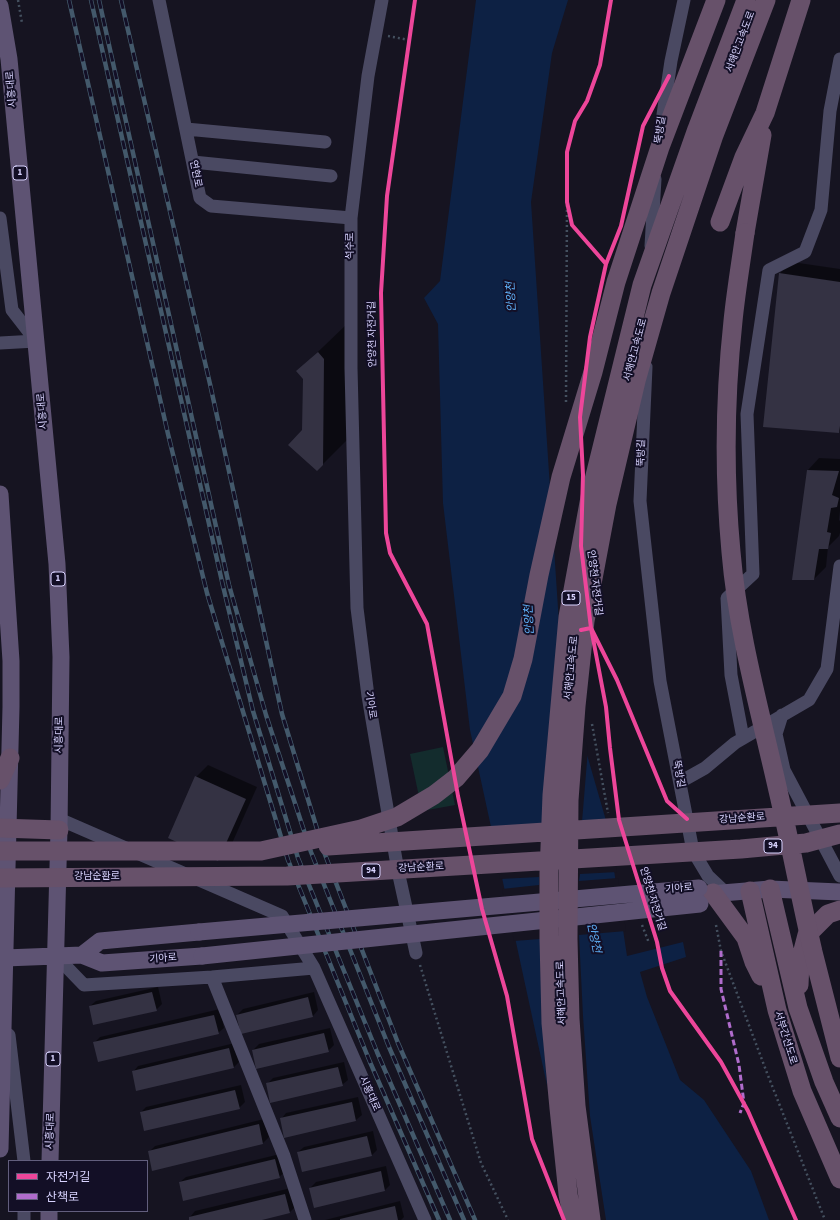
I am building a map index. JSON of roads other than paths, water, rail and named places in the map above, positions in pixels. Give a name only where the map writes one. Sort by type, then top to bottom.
[{"type":"highway","points":[[2,856],[261,851],[361,830],[397,817],[434,795],[456,778],[480,750],[512,696],[523,659],[561,477],[593,372],[616,282],[660,147],[716,0]]},
{"type":"highway","name":"서해안고속도로","points":[[573,1220],[568,1194],[551,1023],[549,939],[549,873],[552,796],[568,617],[591,492],[642,285],[697,129],[746,0]]},
{"type":"highway","name":"서해안고속도로","points":[[591,1220],[576,1106],[570,1019],[568,939],[569,800],[576,706],[585,621],[607,504],[636,381],[661,292],[714,136],[766,0]]},
{"type":"highway","points":[[720,222],[744,157],[765,113],[801,0]]},
{"type":"highway","points":[[765,113],[745,233],[733,321],[727,432],[727,487],[731,552],[740,624],[813,950],[840,1058]]},
{"type":"highway","points":[[0,780],[10,758]]},
{"type":"highway","name":"강남순환로","points":[[261,851],[840,813]]},
{"type":"highway","points":[[4,828],[59,824]]},
{"type":"highway","name":"강남순환로","points":[[2,889],[287,876],[741,849],[806,843],[840,834]]},
{"type":"highway","points":[[806,843],[840,848]]},
{"type":"highway","points":[[2,856],[58,860]]},
{"type":"highway","points":[[770,889],[798,1008],[824,1082],[840,1118]]},
{"type":"highway","name":"서부간선도로","points":[[750,890],[777,1010],[802,1091],[840,1179]]},
{"type":"highway","points":[[710,894],[746,938],[754,962],[777,1010]]},
{"type":"highway","points":[[798,1008],[800,962],[807,935],[828,914],[840,910]]},
{"type":"main road","name":"시흥대로","points":[[0,6],[9,59],[36,341],[57,572],[61,657],[59,824],[50,1160]]},
{"type":"main road","points":[[0,500],[5,662],[11,707],[10,758],[2,856],[5,958],[1,1052],[0,1149]]},
{"type":"main road","name":"기아로","points":[[5,958],[82,955],[102,963],[202,956],[710,894],[770,889],[840,892]]},
{"type":"main road","name":"기아로","points":[[82,955],[100,941],[199,932],[710,894]]},
{"type":"street","name":"연현로","points":[[158,0],[200,198],[211,206],[351,218]]},
{"type":"street","name":"석수로","points":[[354,495],[351,368],[351,218],[368,76],[382,0]]},
{"type":"street","name":"뚝방길","points":[[684,0],[671,61],[656,160],[650,258],[640,501],[660,680],[693,851],[708,876],[710,894]]},
{"type":"street","points":[[743,738],[731,675],[727,598],[753,574],[747,414],[769,270],[805,252],[821,210],[835,112],[840,59]]},
{"type":"street","points":[[186,129],[325,142]]},
{"type":"street","points":[[193,162],[331,176]]},
{"type":"street","points":[[0,218],[12,310],[36,341]]},
{"type":"street","points":[[0,343],[36,341]]},
{"type":"street","name":"기아로","points":[[354,495],[357,608],[366,681],[394,849],[416,953]]},
{"type":"street","points":[[680,782],[705,768],[735,743],[809,700],[827,669],[840,566]]},
{"type":"street","points":[[782,715],[776,734],[784,770],[840,876]]},
{"type":"street","name":"시흥대로","points":[[59,824],[282,916],[314,968],[425,1220]]},
{"type":"street","points":[[56,956],[84,985],[212,977],[314,968]]},
{"type":"street","points":[[212,977],[284,1156],[305,1220]]},
{"type":"street","points":[[4,996],[24,1160]]},
{"type":"water","name":"안양천","points":[[476,0],[568,0],[552,53],[531,202],[562,668],[607,824],[627,956],[683,942],[686,957],[640,972],[647,997],[680,1080],[704,1100],[751,1171],[769,1220],[599,1220],[553,1113],[470,730],[443,503],[438,324],[424,298],[440,281]]},
{"type":"railway","points":[[69,0],[168,434],[207,593],[288,860],[370,1062],[439,1220]]},
{"type":"railway","points":[[91,0],[223,586],[253,711],[298,858],[377,1052],[450,1220]]},
{"type":"railway","points":[[99,0],[229,585],[266,715],[311,852],[389,1047],[464,1220]]},
{"type":"railway","points":[[121,0],[210,384],[282,714],[324,852],[398,1043],[475,1220]]}]
